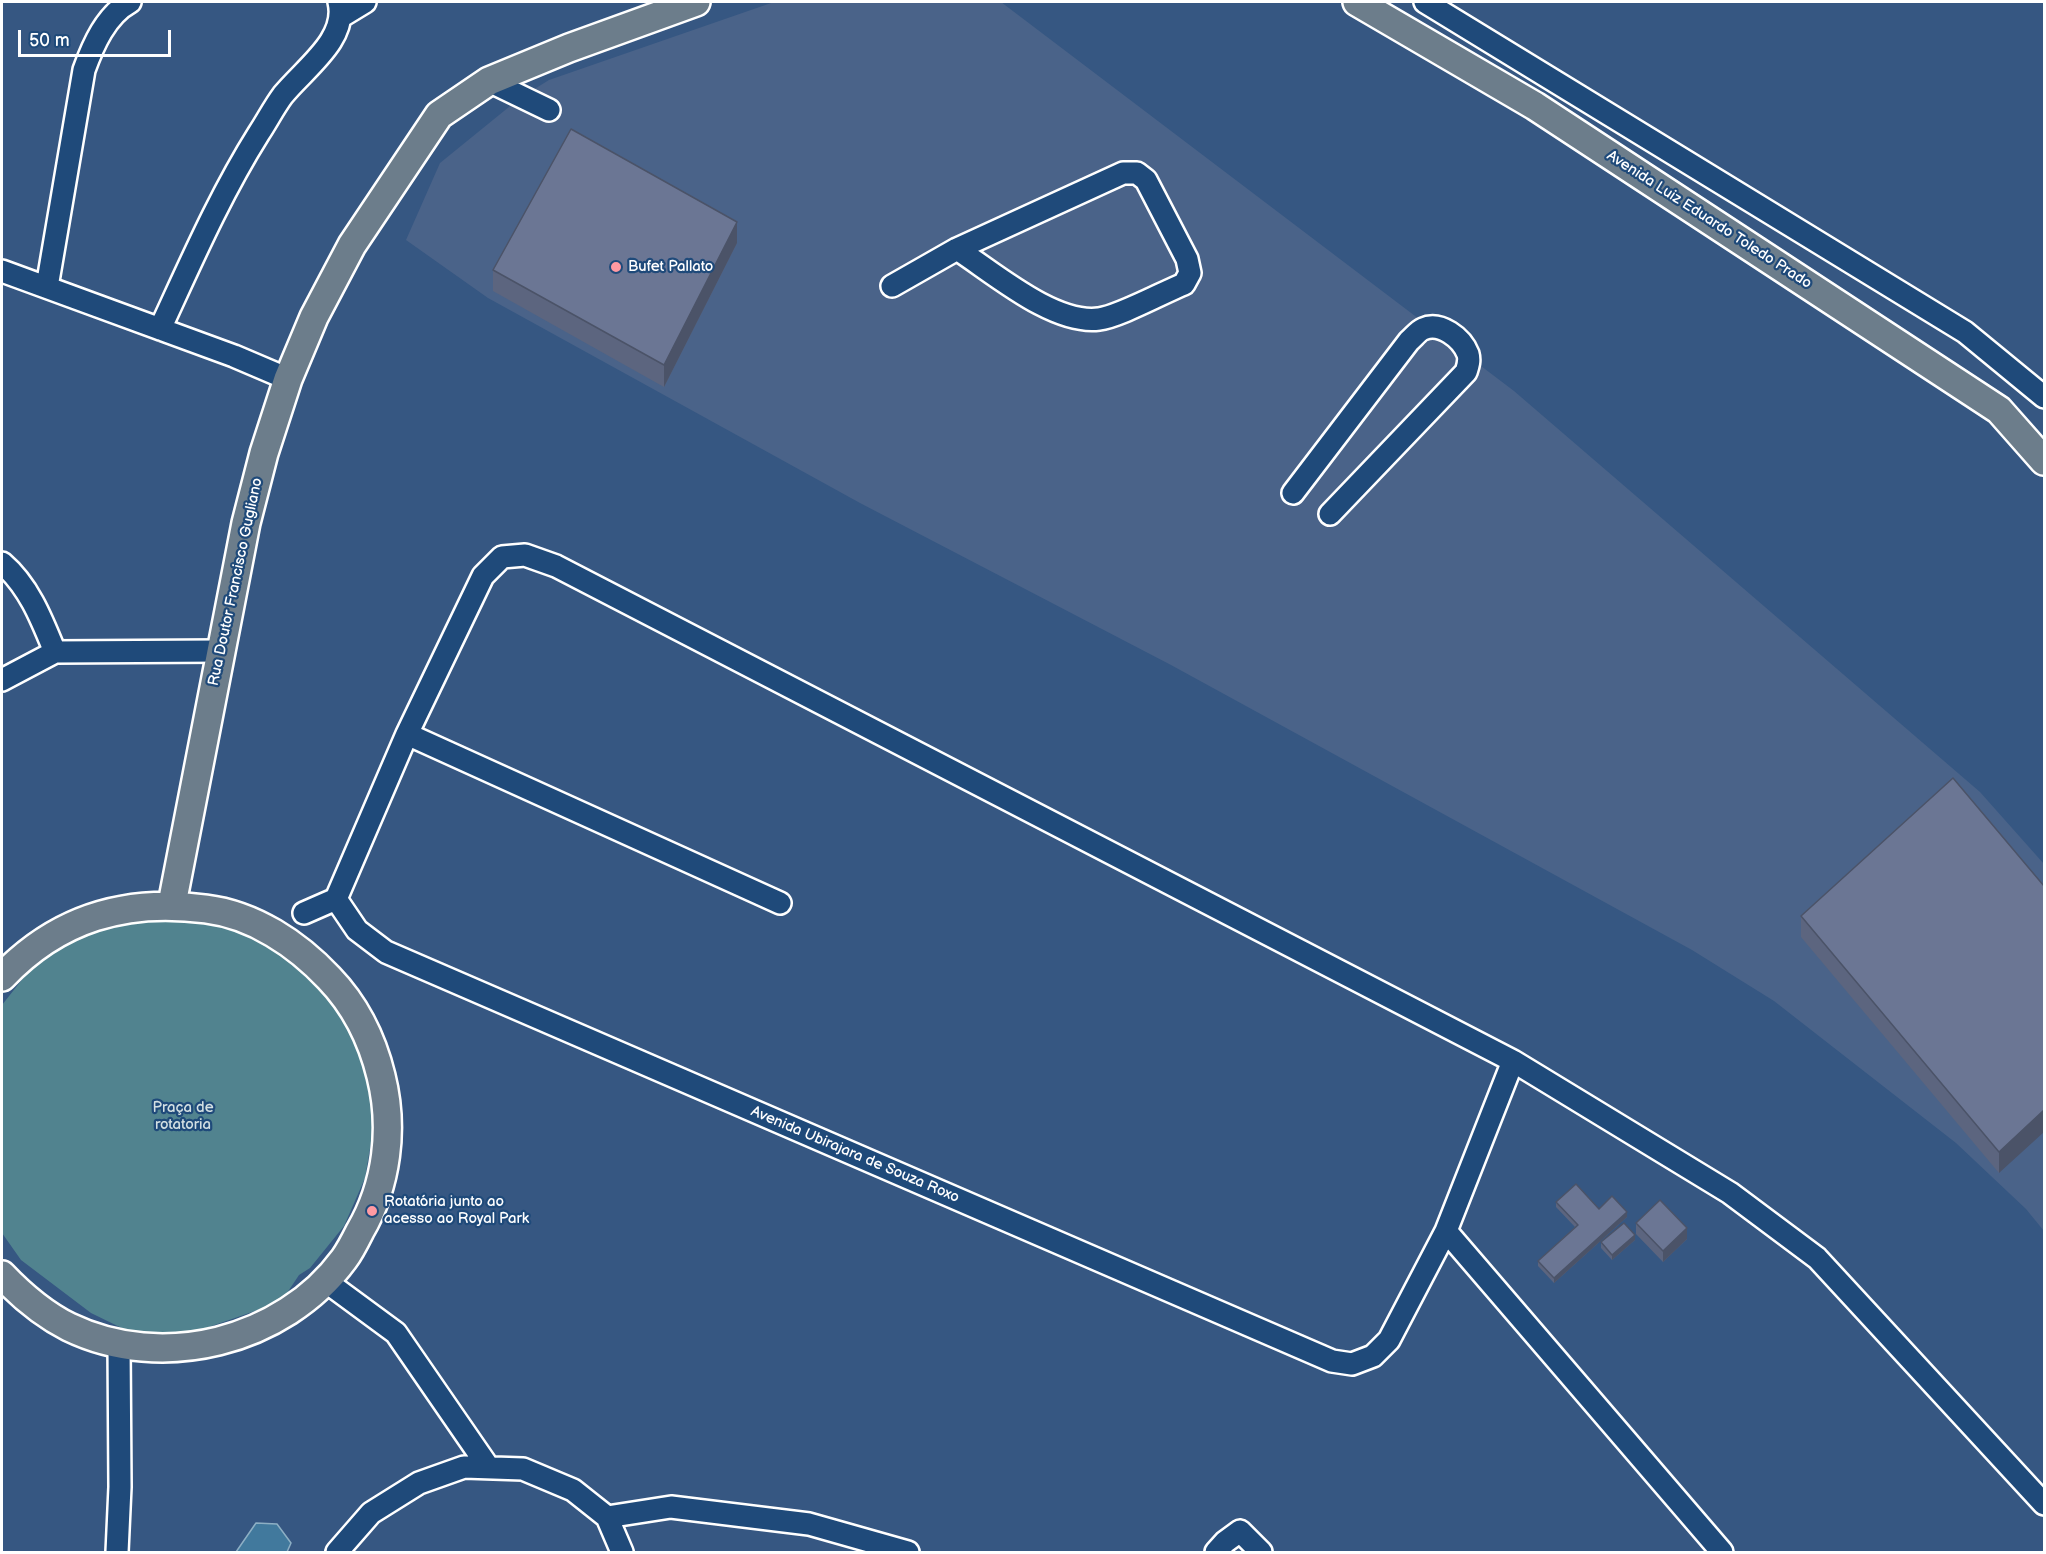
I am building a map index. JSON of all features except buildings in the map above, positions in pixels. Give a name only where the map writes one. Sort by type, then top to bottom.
[{"type":"main road","name":"Rua Doutor Francisco Gugliano","points":[[172,904],[246,523],[288,379],[314,317],[352,244],[439,115],[489,81],[696,2]]},
{"type":"main road","name":"Avenida Luiz Eduardo Toledo Prado","points":[[1357,2],[1535,106],[1999,410],[2044,461]]},
{"type":"main road","points":[[2,977],[23,955],[68,926],[119,909],[172,904],[216,910],[259,925],[307,955],[346,996],[373,1045],[387,1100],[387,1156],[372,1211],[344,1260],[305,1300],[280,1317],[254,1330],[211,1344],[165,1348],[119,1344],[70,1327],[27,1300],[2,1275]]},
{"type":"street","points":[[47,287],[84,70],[95,42],[122,6],[130,2]]},
{"type":"street","points":[[160,329],[238,166],[283,96],[329,44],[341,9],[365,2]]},
{"type":"street","points":[[1425,2],[1965,333],[2044,397]]},
{"type":"street","points":[[489,81],[549,110]]},
{"type":"street","points":[[892,286],[957,249],[1123,173],[1137,173],[1146,180],[1187,259],[1190,273],[1184,284],[1101,319],[1078,319],[1048,308],[957,249]]},
{"type":"street","points":[[2,270],[288,379]]},
{"type":"street","points":[[1293,494],[1408,341],[1423,329],[1436,326],[1449,332],[1467,352],[1469,362],[1466,372],[1330,514]]},
{"type":"street","points":[[304,913],[336,899],[407,734],[483,576],[502,557],[525,555],[556,566],[1513,1061],[1730,1193],[1817,1258],[2044,1504]]},
{"type":"street","points":[[2,563],[15,574],[40,614],[56,652]]},
{"type":"street","points":[[2,680],[56,652],[221,651]]},
{"type":"street","points":[[407,734],[780,903]]},
{"type":"street","name":"Avenida Ubirajara de Souza Roxo","points":[[336,899],[357,930],[386,952],[1332,1361],[1352,1364],[1373,1356],[1389,1340],[1446,1231]]},
{"type":"street","points":[[1513,1061],[1446,1231],[1722,1552]]},
{"type":"street","points":[[324,1280],[396,1334],[489,1468]]},
{"type":"street","points":[[117,1552],[120,1487],[119,1344]]},
{"type":"street","points":[[337,1552],[371,1513],[419,1483],[464,1467],[524,1469],[573,1490],[607,1517],[621,1552]]},
{"type":"street","points":[[607,1517],[671,1508],[682,1509],[809,1524],[908,1552]]},
{"type":"street","points":[[1216,1552],[1240,1531],[1261,1552]]},
{"type":"shaded area","points":[[774,2],[1001,2],[1514,391],[1980,792],[2044,864],[2044,1231],[2026,1209],[1956,1143],[1774,1001],[1692,950],[1171,665],[860,503],[488,298],[406,240],[440,163],[520,98],[549,80]]},
{"type":"shaded area","points":[[256,1523],[277,1524],[291,1543],[287,1552],[236,1552]]},
{"type":"green space","name":"Praça de rotatoria","points":[[174,917],[227,925],[276,947],[317,980],[349,1023],[368,1073],[374,1125],[365,1178],[344,1226],[310,1268],[299,1275],[281,1302],[180,1337],[134,1334],[91,1313],[21,1260],[2,1233],[2,1005],[28,972],[71,941],[121,922]]},
{"type":"place","name":"Bufet Pallato","points":[[616,267]]},
{"type":"place","name":"Rotatória junto ao acesso ao Royal Park","points":[[372,1211]]}]
